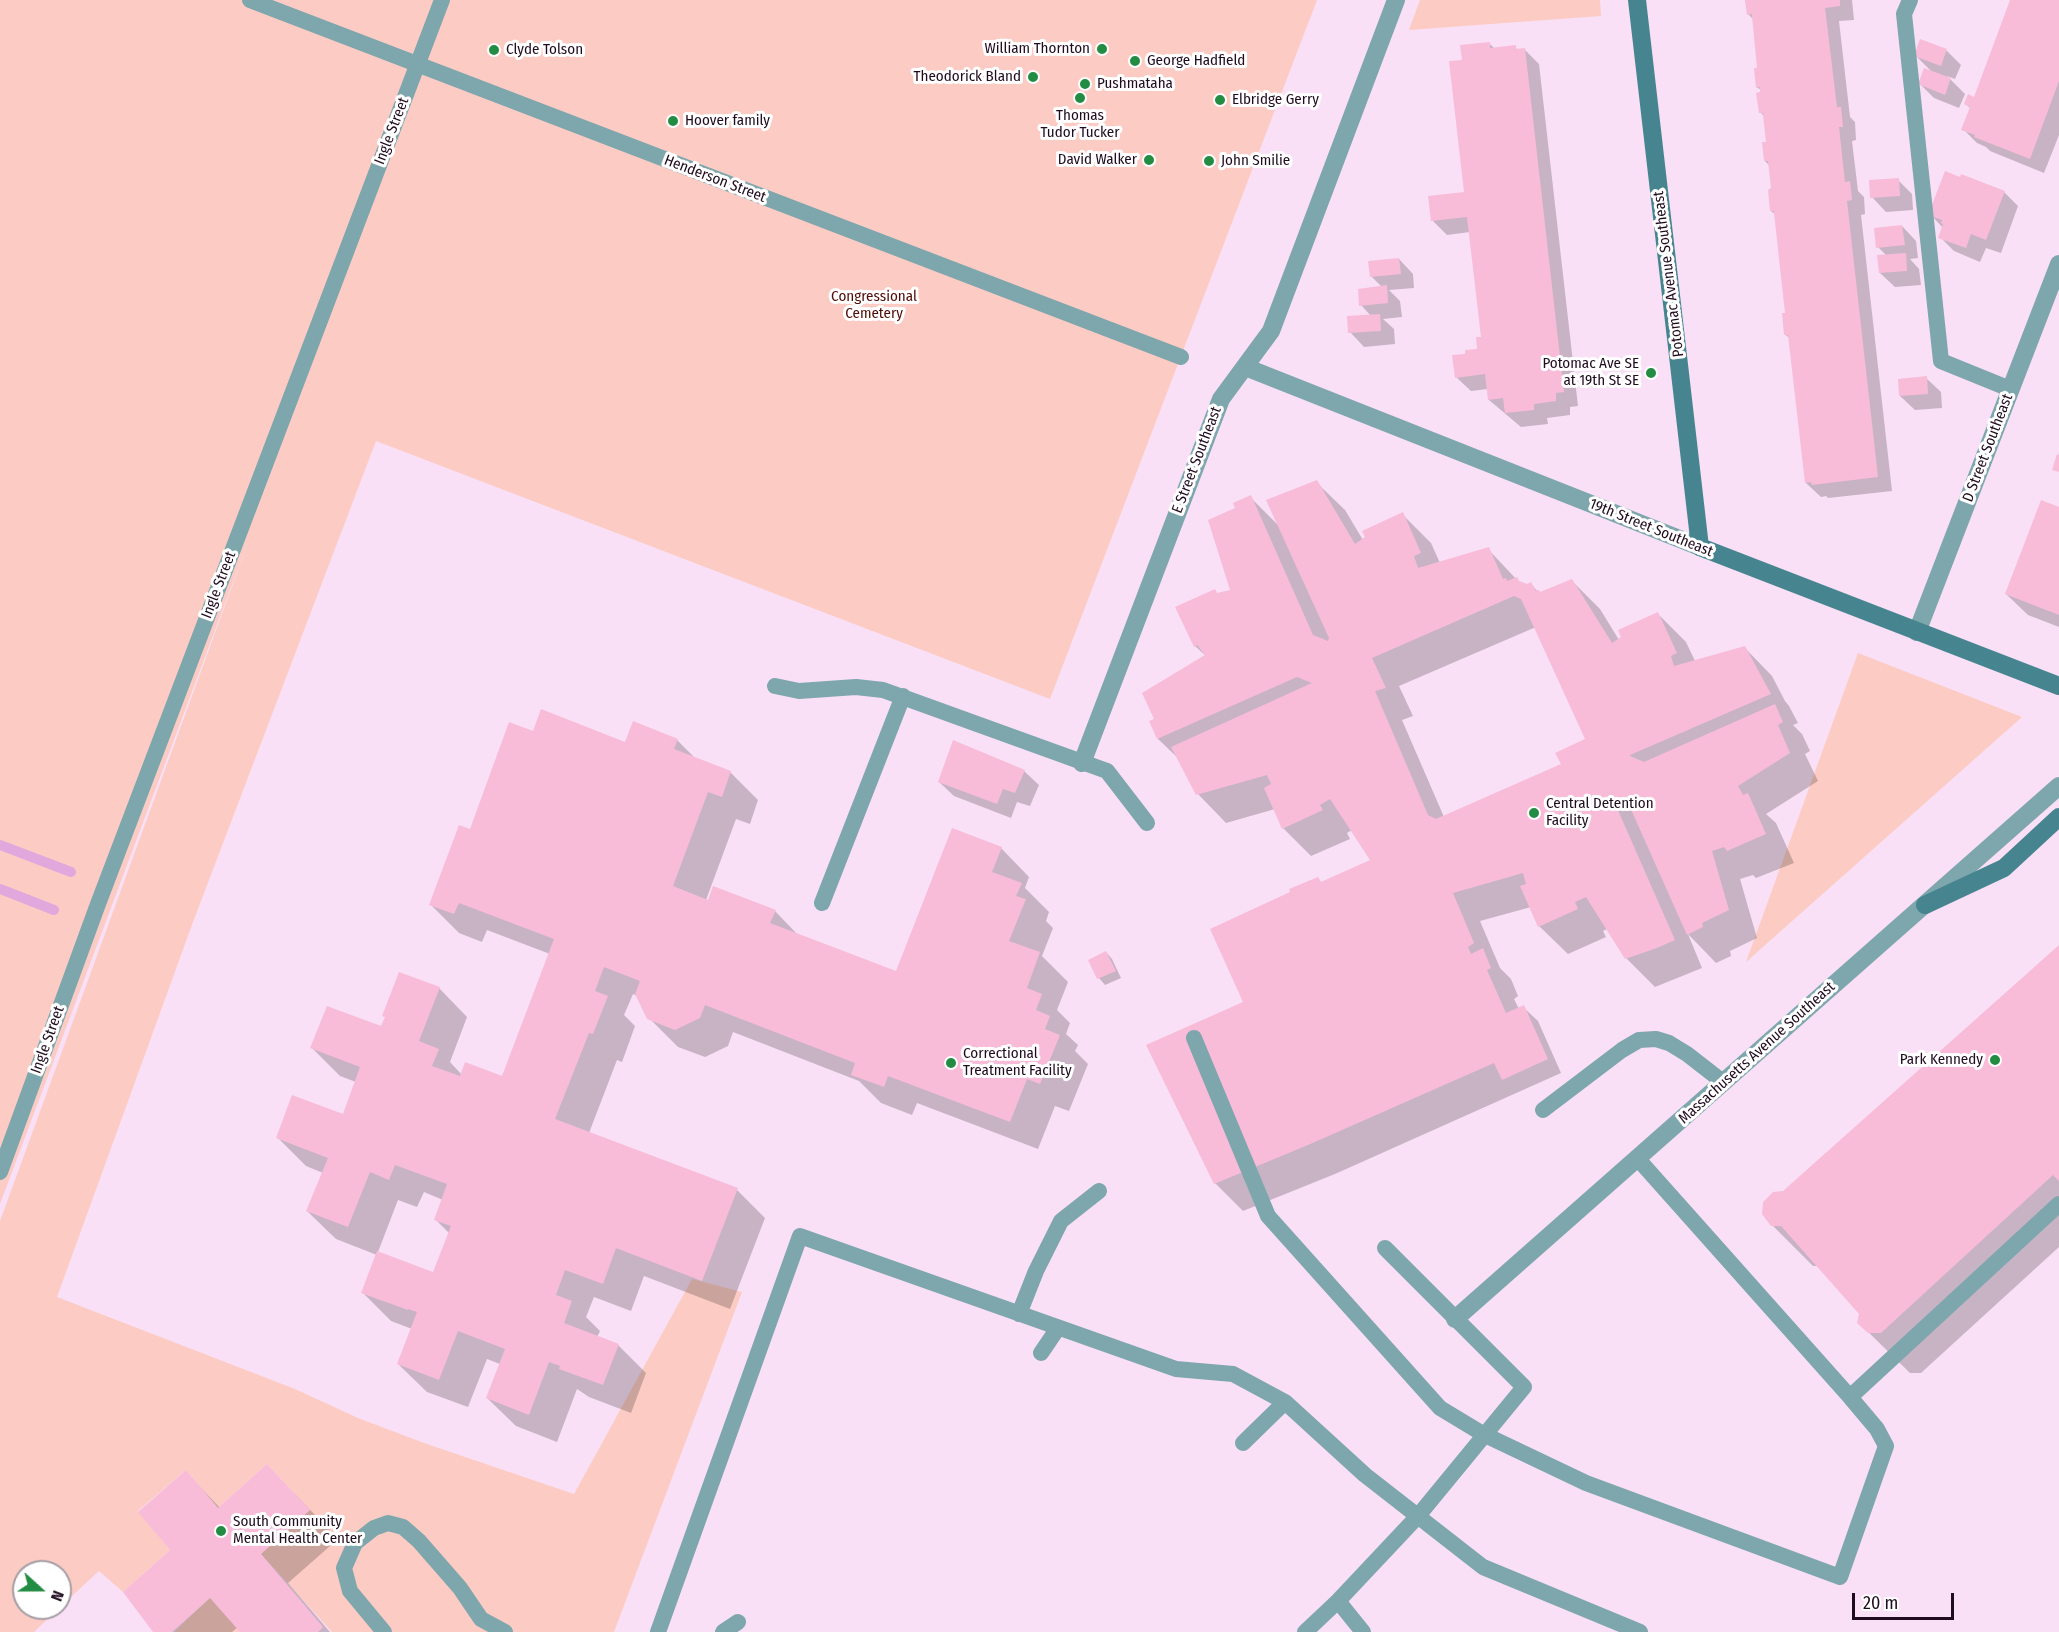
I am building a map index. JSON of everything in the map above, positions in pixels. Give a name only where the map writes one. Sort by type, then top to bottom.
[{"type":"main road","name":"Potomac Avenue Southeast","points":[[1637,0],[1700,547]]},
{"type":"main road","name":"19th Street Southeast","points":[[1700,547],[2059,686]]},
{"type":"main road","points":[[1925,905],[2004,868],[2059,818]]},
{"type":"street","name":"E Street Southeast","points":[[1083,763],[1221,399],[1271,331],[1396,0]]},
{"type":"street","name":"D Street Southeast","points":[[1917,632],[2010,389],[2054,289],[2059,264]]},
{"type":"street","name":"19th Street Southeast","points":[[1245,367],[1700,547]]},
{"type":"street","name":"Massachusetts Avenue Southeast","points":[[1455,1319],[2059,786]]},
{"type":"lane","name":"Henderson Street","points":[[250,0],[1181,357]]},
{"type":"lane","name":"Ingle Street","points":[[0,1172],[102,892],[442,0]]},
{"type":"lane","points":[[1910,0],[1904,14],[1941,361],[2010,389]]},
{"type":"lane","points":[[775,686],[799,692],[856,687],[882,690],[1107,771],[1147,823]]},
{"type":"lane","points":[[822,903],[903,696]]},
{"type":"lane","points":[[1194,1038],[1268,1216],[1440,1408],[1484,1434],[1586,1484],[1840,1577],[1886,1446],[1877,1429],[1850,1397],[1638,1159]]},
{"type":"lane","points":[[1543,1110],[1622,1050],[1639,1040],[1648,1038],[1669,1043],[1723,1082]]},
{"type":"lane","points":[[1020,1314],[1036,1271],[1061,1221],[1099,1191]]},
{"type":"lane","points":[[1850,1397],[2059,1204]]},
{"type":"lane","points":[[658,1632],[800,1236],[1176,1369],[1233,1374],[1285,1402],[1365,1475],[1483,1567],[1640,1632]]},
{"type":"lane","points":[[1305,1632],[1338,1601],[1418,1516],[1524,1387],[1385,1248]]},
{"type":"lane","points":[[1041,1353],[1058,1328]]},
{"type":"lane","points":[[1243,1443],[1285,1402]]},
{"type":"lane","points":[[384,1632],[350,1591],[344,1569],[355,1543],[374,1528],[388,1523],[403,1527],[419,1541],[460,1588],[481,1618],[505,1632]]},
{"type":"lane","points":[[1338,1601],[1363,1632]]},
{"type":"lane","points":[[723,1632],[738,1622]]},
{"type":"green space","name":"Congressional Cemetery","points":[[0,0],[1317,0],[1050,699],[376,441],[193,922],[57,1297],[295,1389],[358,1418],[574,1494],[692,1279],[742,1292],[614,1632],[332,1632],[261,1554],[310,1510],[267,1464],[218,1508],[186,1470],[138,1511],[170,1550],[123,1592],[99,1571],[72,1596],[72,1560],[12,1560],[12,1620],[46,1620],[34,1632],[0,1632],[0,1221],[253,529],[0,1204]]},
{"type":"green space","points":[[1420,0],[1600,0],[1601,16],[1409,30]]},
{"type":"green space","points":[[1858,653],[2022,717],[1746,962]]},
{"type":"green space","points":[[213,1595],[244,1632],[174,1632]]},
{"type":"building","points":[[1745,0],[1840,0],[1840,6],[1825,8],[1837,107],[1841,107],[1843,127],[1839,127],[1845,182],[1850,181],[1852,200],[1847,201],[1878,477],[1812,485],[1811,482],[1805,483],[1788,335],[1784,335],[1782,313],[1785,313],[1774,211],[1770,211],[1768,190],[1771,188],[1768,161],[1764,161],[1762,142],[1766,142],[1763,113],[1759,113],[1756,93],[1760,92],[1760,87],[1756,88],[1754,68],[1757,68],[1752,14],[1747,15]]},
{"type":"building","points":[[2010,0],[2059,0],[2059,81],[2030,159],[1961,130],[1970,107],[1964,104],[1968,94],[1974,97]]},
{"type":"building","points":[[1920,39],[1947,49],[1941,66],[1914,56]]},
{"type":"building","points":[[1490,42],[1490,48],[1516,45],[1516,49],[1525,48],[1564,392],[1556,393],[1556,401],[1534,404],[1534,410],[1505,413],[1503,398],[1488,400],[1485,374],[1455,378],[1452,355],[1465,354],[1465,350],[1477,349],[1476,337],[1481,337],[1467,217],[1431,221],[1428,196],[1464,192],[1449,61],[1462,60],[1460,45]]},
{"type":"building","points":[[1924,68],[1951,78],[1945,95],[1918,84]]},
{"type":"building","points":[[1945,171],[1960,177],[1961,174],[2005,191],[1986,240],[1971,234],[1966,248],[1938,238],[1943,224],[1942,220],[1928,215]]},
{"type":"building","points":[[1899,178],[1900,196],[1870,198],[1869,180]]},
{"type":"building","points":[[1902,225],[1905,245],[1876,248],[1874,228]]},
{"type":"building","points":[[1906,253],[1907,271],[1879,273],[1877,255]]},
{"type":"building","points":[[1399,258],[1401,274],[1370,277],[1368,261]]},
{"type":"building","points":[[1387,285],[1388,303],[1359,306],[1358,289]]},
{"type":"building","points":[[1380,314],[1381,331],[1348,333],[1347,316]]},
{"type":"building","points":[[1927,376],[1928,394],[1899,396],[1898,379]]},
{"type":"building","points":[[2057,454],[2059,455],[2059,472],[2052,470]]},
{"type":"building","name":"Central Detention Facility","points":[[1317,480],[1355,544],[1365,537],[1362,531],[1403,512],[1421,553],[1414,556],[1418,568],[1489,547],[1503,579],[1506,578],[1507,581],[1517,577],[1519,581],[1527,584],[1531,582],[1536,591],[1540,592],[1572,579],[1612,643],[1621,637],[1618,630],[1658,612],[1677,653],[1671,656],[1674,666],[1745,646],[1771,694],[1630,756],[1644,762],[1775,704],[1783,722],[1778,725],[1790,753],[1738,786],[1743,795],[1748,793],[1766,834],[1727,851],[1724,847],[1712,851],[1729,910],[1702,923],[1703,927],[1687,935],[1629,805],[1613,799],[1675,940],[1657,948],[1625,959],[1586,897],[1575,902],[1578,909],[1538,927],[1520,886],[1526,884],[1523,873],[1453,893],[1474,943],[1468,947],[1471,954],[1483,948],[1491,968],[1487,970],[1506,1013],[1524,1005],[1548,1059],[1502,1080],[1494,1063],[1214,1184],[1146,1045],[1243,1002],[1210,929],[1290,892],[1289,889],[1318,877],[1321,882],[1370,860],[1330,799],[1320,805],[1323,810],[1282,829],[1264,788],[1271,784],[1267,775],[1196,795],[1171,747],[1312,683],[1297,677],[1157,739],[1149,721],[1154,719],[1142,693],[1205,655],[1197,645],[1194,647],[1175,607],[1215,589],[1217,593],[1230,590],[1208,520],[1235,508],[1233,503],[1251,495],[1313,635],[1328,641],[1329,638],[1266,500]],"holes":[[[1514,596],[1521,599],[1585,739],[1555,753],[1561,764],[1436,819],[1428,815],[1375,691],[1386,688],[1372,658]]]},
{"type":"building","points":[[2041,500],[2059,507],[2059,615],[2005,594]]},
{"type":"building","name":"Correctional Treatment Facility","points":[[541,709],[625,742],[633,721],[678,739],[674,749],[731,771],[722,797],[708,792],[673,886],[708,900],[713,886],[776,910],[770,923],[896,971],[952,828],[1002,847],[992,872],[1022,883],[1016,896],[1026,899],[1009,941],[1040,952],[1027,988],[1042,994],[1036,1010],[1050,1016],[1045,1029],[1060,1035],[1040,1084],[1027,1079],[1010,1122],[888,1076],[884,1087],[851,1075],[855,1063],[705,1005],[700,1018],[675,1030],[647,1019],[635,994],[640,981],[604,967],[595,991],[608,996],[593,1034],[589,1033],[555,1119],[738,1188],[702,1281],[616,1248],[603,1284],[565,1270],[556,1295],[572,1301],[564,1323],[619,1344],[603,1385],[559,1369],[560,1366],[549,1362],[529,1415],[486,1398],[505,1349],[458,1331],[439,1380],[397,1364],[417,1312],[361,1293],[377,1251],[433,1272],[451,1226],[434,1220],[447,1184],[395,1165],[389,1180],[370,1172],[348,1227],[306,1211],[328,1158],[276,1138],[292,1095],[343,1114],[360,1067],[310,1048],[327,1006],[381,1026],[385,1017],[382,1016],[399,972],[440,987],[419,1041],[439,1049],[432,1066],[460,1076],[465,1062],[502,1076],[554,939],[459,903],[454,914],[429,905],[459,825],[470,829],[509,722],[533,731]]},
{"type":"building","points":[[953,740],[1025,770],[1015,793],[1003,789],[997,804],[938,782]]},
{"type":"building","name":"Park Kennedy","points":[[2059,945],[2059,1181],[2053,1175],[1881,1333],[1868,1333],[1857,1323],[1859,1314],[1781,1226],[1771,1226],[1762,1214],[1763,1202],[1773,1192],[1783,1191]]},
{"type":"building","points":[[1106,951],[1116,971],[1097,979],[1088,960]]},
{"type":"building","name":"South Community Mental Health Center","points":[[267,1464],[310,1510],[261,1554],[323,1627],[318,1632],[240,1632],[210,1598],[172,1632],[153,1632],[123,1592],[170,1550],[138,1512],[186,1470],[218,1508]]},
{"type":"waterway","points":[[0,845],[71,872]]},
{"type":"waterway","points":[[0,889],[54,910]]},
{"type":"place","name":"William Thornton","points":[[1102,49]]},
{"type":"place","name":"Clyde Tolson","points":[[494,50]]},
{"type":"place","name":"George Hadfield","points":[[1135,61]]},
{"type":"place","name":"Theodorick Bland","points":[[1033,77]]},
{"type":"place","name":"Pushmataha","points":[[1085,84]]},
{"type":"place","name":"Thomas Tudor Tucker","points":[[1080,98]]},
{"type":"place","name":"Elbridge Gerry","points":[[1220,100]]},
{"type":"place","name":"Hoover family","points":[[673,121]]},
{"type":"place","name":"David Walker","points":[[1149,160]]},
{"type":"place","name":"John Smilie","points":[[1209,161]]},
{"type":"place","name":"Potomac Ave SE at 19th St SE","points":[[1651,373]]},
{"type":"place","name":"Central Detention Facility","points":[[1534,813]]},
{"type":"place","name":"Park Kennedy","points":[[1995,1060]]},
{"type":"place","name":"Correctional Treatment Facility","points":[[951,1063]]},
{"type":"place","name":"South Community Mental Health Center","points":[[221,1531]]}]
